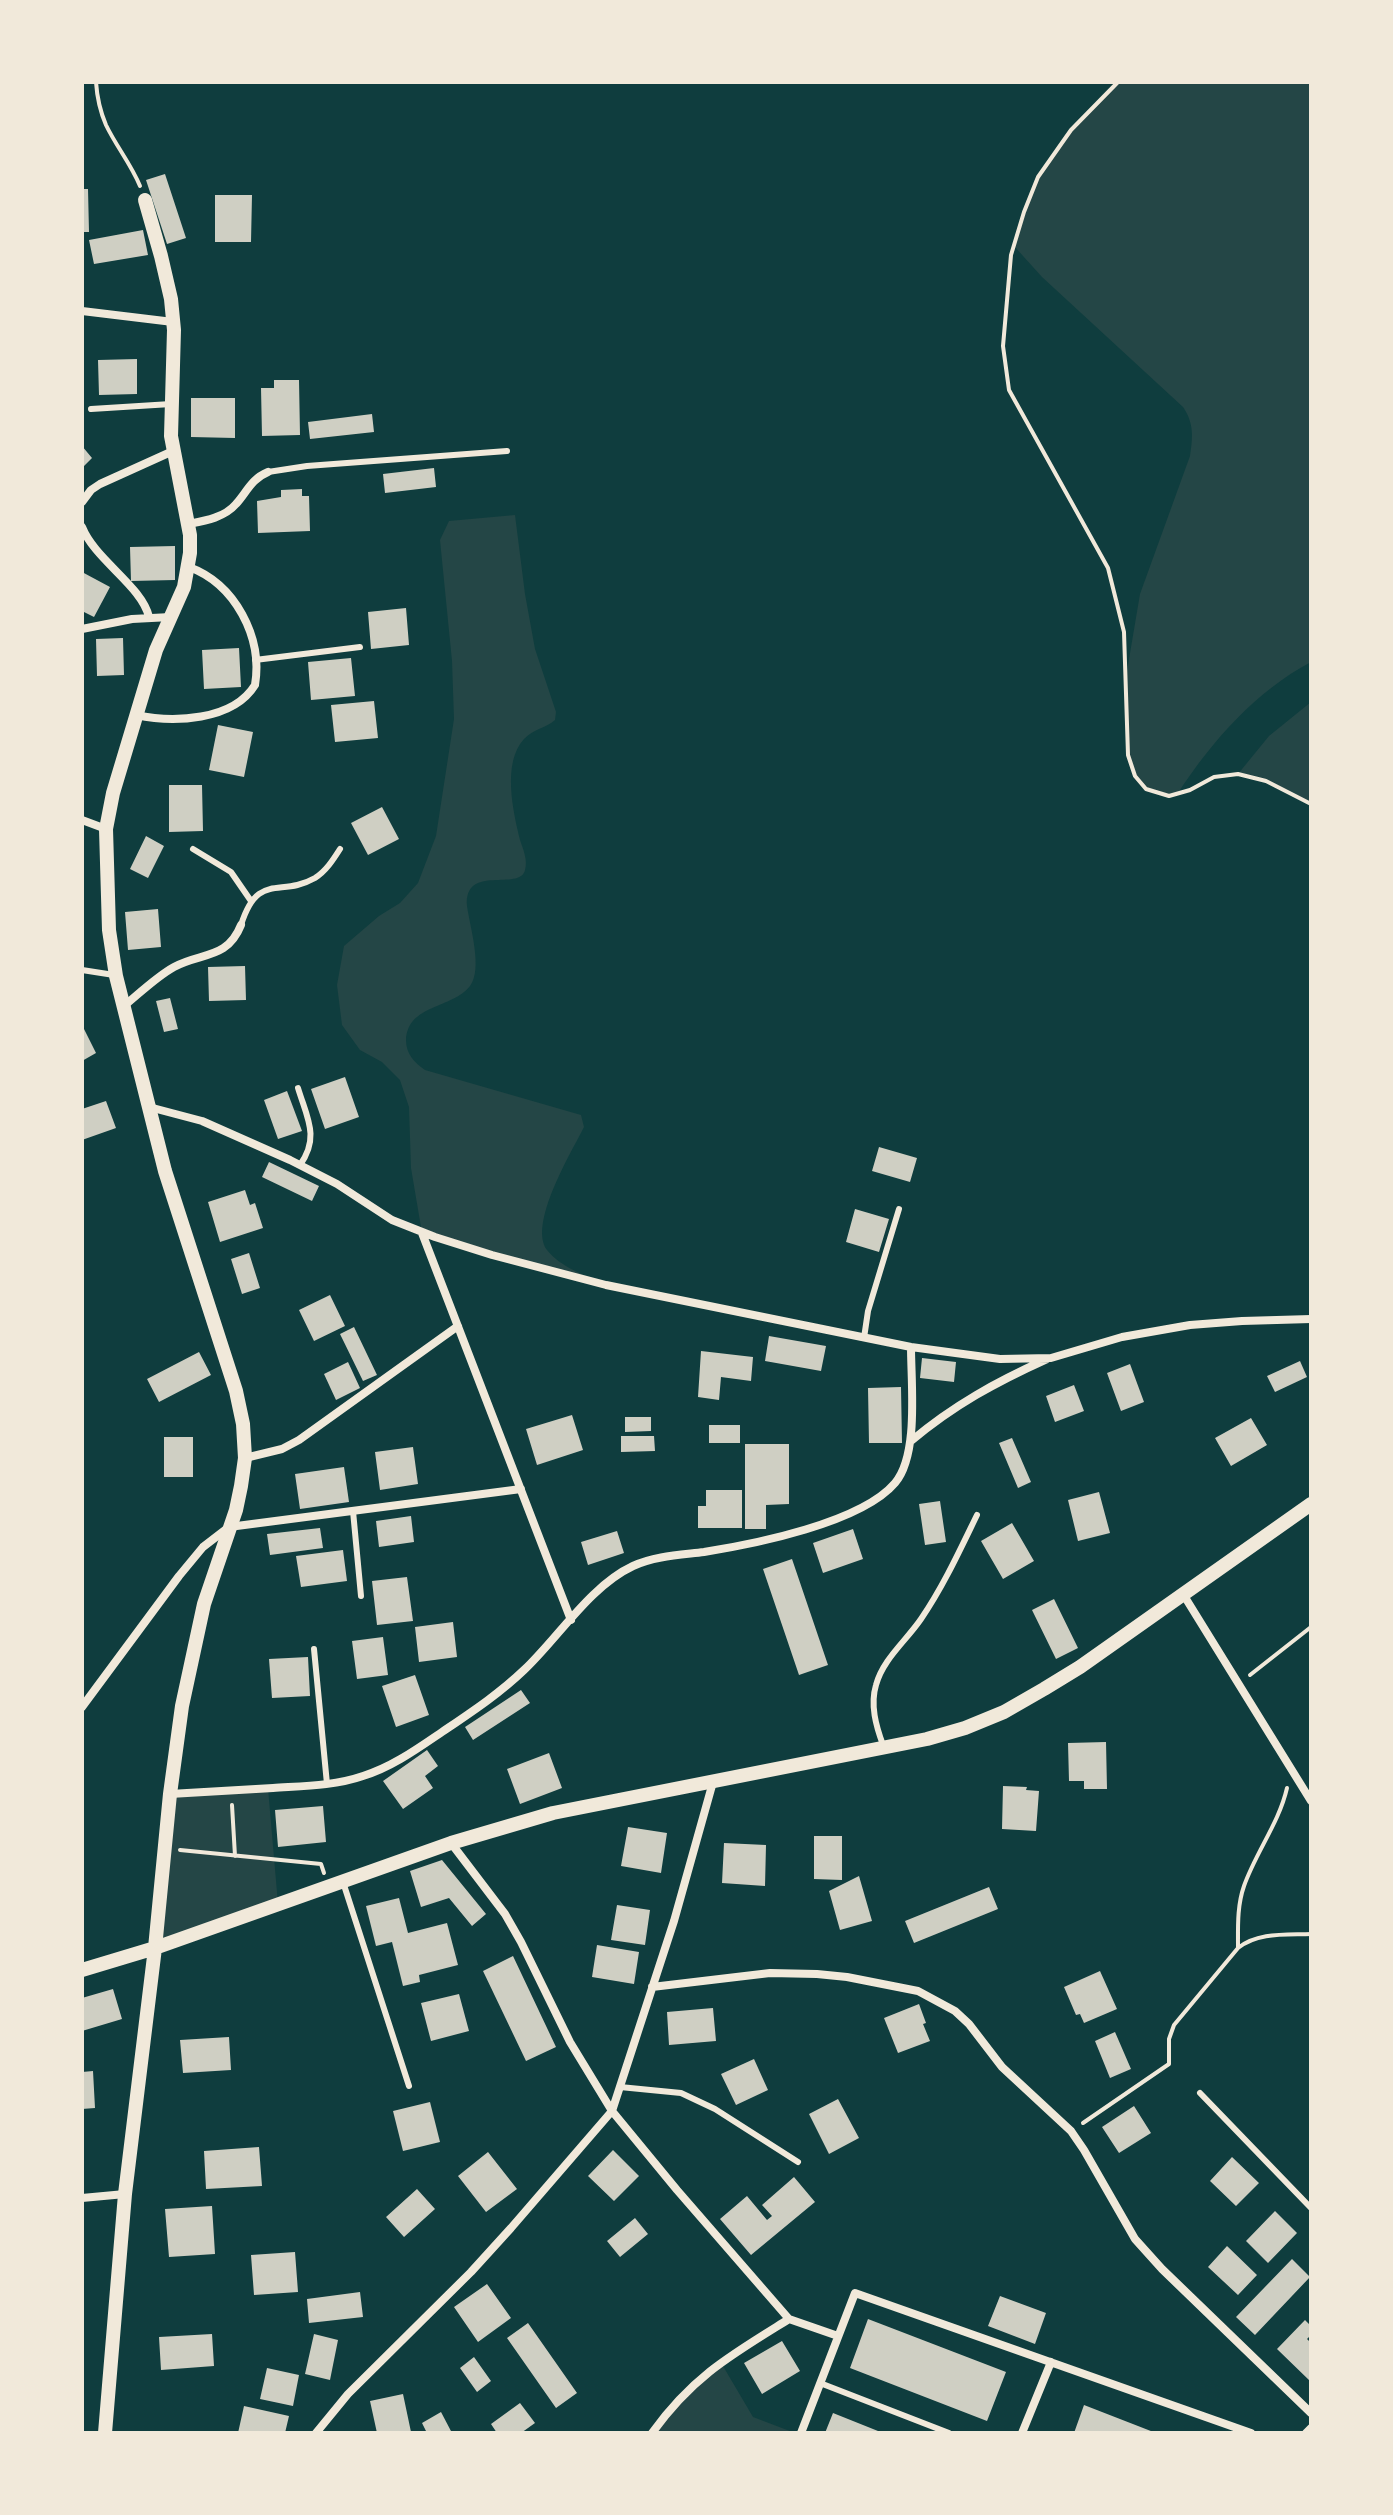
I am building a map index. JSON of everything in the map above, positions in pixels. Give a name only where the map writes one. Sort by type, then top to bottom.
[{"type":"street","points":[[105,2433],[125,2194],[170,1794],[191,1659],[204,1604],[241,1486],[245,1458],[243,1424],[236,1391],[185,1237],[148,1106],[116,976],[109,930],[106,829],[113,793],[156,650],[184,587],[189,567],[188,524],[173,451],[173,322],[161,256],[145,200]]},
{"type":"street","points":[[82,311],[173,322]]},
{"type":"street","points":[[82,502],[100,484],[173,451]]},
{"type":"street","points":[[188,524],[208,520],[231,509],[253,481],[268,472]]},
{"type":"street","points":[[82,527],[99,554],[145,605],[149,617]]},
{"type":"street","points":[[136,715],[181,720],[209,715],[243,699],[255,685],[255,660],[246,623],[234,601],[218,583],[189,567]]},
{"type":"street","points":[[82,629],[149,617],[171,617]]},
{"type":"street","points":[[82,820],[106,829]]},
{"type":"street","points":[[124,1006],[167,971],[179,964],[216,953],[228,945],[237,936],[241,925]]},
{"type":"street","points":[[148,1106],[202,1121],[337,1184],[392,1220],[492,1255],[606,1285],[911,1347],[1000,1359],[1051,1358]]},
{"type":"street","points":[[422,1233],[571,1620]]},
{"type":"street","points":[[911,1441],[957,1404],[1009,1376],[1093,1344],[1190,1325],[1311,1319]]},
{"type":"street","points":[[245,1458],[282,1449],[315,1430],[458,1326]]},
{"type":"street","points":[[170,1794],[327,1784],[377,1771],[436,1736],[503,1689],[616,1576],[652,1559],[757,1543],[834,1519],[884,1494],[895,1483],[908,1458],[911,1441],[911,1347]]},
{"type":"street","points":[[82,1707],[179,1576],[203,1547],[229,1527],[521,1489]]},
{"type":"street","points":[[82,1970],[155,1948],[451,1843],[553,1813],[940,1735],[1004,1712],[1080,1667],[1311,1504]]},
{"type":"street","points":[[1183,1594],[1311,1801]]},
{"type":"street","points":[[316,2433],[348,2394],[471,2272],[612,2111],[713,1782]]},
{"type":"street","points":[[451,1843],[505,1914],[570,2042],[612,2111],[789,2319],[838,2336]]},
{"type":"street","points":[[652,1987],[770,1973],[847,1977],[918,1991],[955,2011],[1002,2067],[1071,2131],[1135,2239],[1311,2413]]},
{"type":"street","points":[[82,2198],[125,2194]]},
{"type":"street","points":[[801,2433],[855,2293],[1251,2433]]},
{"type":"street","points":[[652,2433],[670,2408],[720,2361],[789,2319]]},
{"type":"street","points":[[1022,2433],[1051,2362]]},
{"type":"street","points":[[1306,2433],[1311,2428]]},
{"type":"lane","points":[[91,409],[171,404]]},
{"type":"lane","points":[[268,472],[307,466],[507,451]]},
{"type":"lane","points":[[255,660],[360,647]]},
{"type":"lane","points":[[193,849],[231,872],[251,901]]},
{"type":"lane","points":[[241,925],[251,901],[257,895],[277,886],[305,883],[317,877],[329,867],[340,849]]},
{"type":"lane","points":[[82,970],[116,976]]},
{"type":"lane","points":[[298,1088],[311,1135],[308,1153],[300,1165]]},
{"type":"lane","points":[[864,1338],[868,1311],[899,1209]]},
{"type":"lane","points":[[353,1511],[361,1596]]},
{"type":"lane","points":[[883,1747],[874,1708],[874,1689],[879,1674],[921,1619],[977,1515]]},
{"type":"lane","points":[[314,1649],[327,1784]]},
{"type":"lane","points":[[343,1882],[409,2086]]},
{"type":"lane","points":[[620,2087],[681,2093],[745,2126],[798,2162]]},
{"type":"lane","points":[[1200,2093],[1311,2208]]},
{"type":"lane","points":[[820,2383],[949,2433]]},
{"type":"path","points":[[96,82],[106,125],[134,171],[145,200]]},
{"type":"path","points":[[1118,82],[1071,130],[1038,177],[1024,212],[1011,255],[1008,285],[1003,346],[1009,390],[1108,568],[1124,632],[1128,755],[1135,776],[1146,789],[1169,796],[1190,790],[1214,777],[1238,774],[1266,781],[1311,804]]},
{"type":"path","points":[[1239,1684],[1311,1627]]},
{"type":"path","points":[[1238,1948],[1243,1889],[1283,1805],[1292,1770]]},
{"type":"path","points":[[231,1790],[235,1856]]},
{"type":"path","points":[[164,1849],[321,1864],[328,1887]]},
{"type":"path","points":[[1071,2131],[1169,2064],[1169,2039],[1174,2025],[1238,1948],[1258,1937],[1311,1934]]},
{"type":"shaded area","points":[[1118,82],[1311,82],[1311,662],[1254,702],[1205,755],[1178,793],[1169,796],[1146,789],[1135,776],[1128,755],[1127,671],[1140,594],[1190,456],[1191,425],[1183,407],[1042,277],[1014,246],[1038,177],[1071,130]]},
{"type":"shaded area","points":[[515,515],[535,649],[556,712],[555,720],[524,739],[513,761],[512,802],[526,858],[525,870],[513,879],[474,885],[468,893],[467,906],[476,959],[474,979],[462,993],[414,1020],[406,1045],[411,1057],[425,1070],[581,1115],[584,1127],[554,1188],[543,1223],[543,1238],[552,1256],[606,1285],[422,1233],[411,1168],[409,1107],[400,1080],[382,1062],[360,1050],[342,1025],[337,985],[344,946],[379,916],[400,903],[418,883],[436,836],[454,719],[452,661],[440,540],[449,521]]},
{"type":"shaded area","points":[[1311,702],[1311,804],[1266,781],[1238,774],[1269,736]]},
{"type":"shaded area","points":[[268,1788],[278,1904],[155,1948],[170,1794]]},
{"type":"shaded area","points":[[720,2361],[753,2417],[795,2433],[652,2433]]},
{"type":"building","points":[[165,174],[186,238],[167,244],[146,180]]},
{"type":"building","points":[[82,189],[88,189],[89,232],[82,232]]},
{"type":"building","points":[[215,195],[252,195],[251,242],[215,242]]},
{"type":"building","points":[[143,230],[148,255],[94,264],[89,240]]},
{"type":"building","points":[[137,359],[137,394],[99,395],[98,360]]},
{"type":"building","points":[[274,380],[299,380],[300,435],[262,436],[261,388],[274,388]]},
{"type":"building","points":[[191,398],[235,398],[235,438],[191,437]]},
{"type":"building","points":[[372,414],[374,432],[310,439],[308,422]]},
{"type":"building","points":[[82,446],[92,458],[82,468]]},
{"type":"building","points":[[434,468],[436,487],[385,493],[383,474]]},
{"type":"building","points":[[302,489],[302,496],[309,496],[310,531],[258,533],[257,501],[281,497],[281,490]]},
{"type":"building","points":[[175,546],[175,580],[131,581],[130,547]]},
{"type":"building","points":[[82,572],[110,587],[94,617],[82,611]]},
{"type":"building","points":[[406,608],[409,645],[371,649],[368,612]]},
{"type":"building","points":[[123,638],[124,675],[97,676],[96,639]]},
{"type":"building","points":[[239,648],[241,687],[204,689],[202,650]]},
{"type":"building","points":[[351,658],[355,696],[311,700],[308,662]]},
{"type":"building","points":[[374,701],[378,738],[335,742],[331,705]]},
{"type":"building","points":[[218,725],[253,732],[244,777],[209,770]]},
{"type":"building","points":[[169,785],[202,785],[203,831],[169,832]]},
{"type":"building","points":[[382,807],[399,839],[368,855],[351,823]]},
{"type":"building","points":[[146,836],[164,846],[148,878],[130,869]]},
{"type":"building","points":[[158,909],[161,947],[128,950],[125,912]]},
{"type":"building","points":[[245,966],[246,1000],[209,1001],[208,967]]},
{"type":"building","points":[[170,998],[178,1029],[164,1032],[156,1001]]},
{"type":"building","points":[[82,1025],[96,1053],[82,1061]]},
{"type":"building","points":[[345,1077],[359,1117],[325,1129],[311,1089]]},
{"type":"building","points":[[287,1091],[302,1131],[278,1139],[264,1100]]},
{"type":"building","points":[[106,1101],[116,1128],[82,1140],[82,1109]]},
{"type":"building","points":[[879,1147],[917,1158],[910,1182],[872,1171]]},
{"type":"building","points":[[269,1162],[319,1186],[312,1201],[262,1177]]},
{"type":"building","points":[[245,1190],[250,1205],[255,1203],[263,1228],[220,1242],[208,1202]]},
{"type":"building","points":[[855,1209],[889,1219],[879,1252],[846,1242]]},
{"type":"building","points":[[249,1253],[260,1288],[242,1294],[231,1259]]},
{"type":"building","points":[[330,1295],[345,1326],[314,1341],[299,1310]]},
{"type":"building","points":[[354,1327],[377,1375],[363,1381],[340,1334]]},
{"type":"building","points":[[769,1336],[826,1346],[821,1371],[765,1361]]},
{"type":"building","points":[[701,1351],[753,1357],[751,1381],[721,1377],[719,1400],[698,1397]]},
{"type":"building","points":[[199,1352],[211,1375],[159,1402],[147,1379]]},
{"type":"building","points":[[922,1358],[956,1362],[954,1382],[920,1378]]},
{"type":"building","points":[[1300,1361],[1307,1377],[1275,1392],[1267,1376]]},
{"type":"building","points":[[348,1362],[360,1388],[336,1400],[324,1374]]},
{"type":"building","points":[[1130,1364],[1144,1402],[1121,1411],[1107,1373]]},
{"type":"building","points":[[1074,1385],[1084,1411],[1055,1422],[1046,1396]]},
{"type":"building","points":[[901,1387],[902,1443],[869,1443],[868,1388]]},
{"type":"building","points":[[572,1415],[583,1450],[537,1465],[526,1429]]},
{"type":"building","points":[[625,1417],[651,1417],[651,1431],[625,1432]]},
{"type":"building","points":[[1251,1418],[1267,1445],[1231,1466],[1215,1438]]},
{"type":"building","points":[[709,1425],[740,1425],[740,1443],[709,1443]]},
{"type":"building","points":[[621,1436],[654,1436],[655,1451],[621,1452]]},
{"type":"building","points":[[164,1437],[193,1437],[193,1477],[164,1477]]},
{"type":"building","points":[[1012,1438],[1031,1482],[1018,1488],[999,1443]]},
{"type":"building","points":[[745,1444],[789,1444],[789,1504],[766,1505],[766,1529],[745,1529]]},
{"type":"building","points":[[413,1447],[418,1484],[380,1490],[375,1452]]},
{"type":"building","points":[[344,1467],[349,1502],[300,1509],[295,1474]]},
{"type":"building","points":[[706,1490],[742,1490],[742,1528],[698,1528],[698,1506],[706,1506]]},
{"type":"building","points":[[1099,1492],[1110,1533],[1078,1541],[1068,1500]]},
{"type":"building","points":[[940,1501],[946,1542],[925,1545],[919,1504]]},
{"type":"building","points":[[411,1516],[414,1542],[379,1547],[376,1521]]},
{"type":"building","points":[[1012,1523],[1034,1561],[1003,1579],[981,1541]]},
{"type":"building","points":[[320,1528],[323,1548],[270,1555],[267,1534]]},
{"type":"building","points":[[853,1529],[863,1559],[823,1573],[813,1543]]},
{"type":"building","points":[[617,1531],[624,1553],[588,1565],[581,1542]]},
{"type":"building","points":[[343,1550],[347,1581],[301,1587],[296,1556]]},
{"type":"building","points":[[792,1559],[828,1665],[799,1675],[763,1569]]},
{"type":"building","points":[[407,1577],[413,1621],[377,1625],[372,1581]]},
{"type":"building","points":[[1054,1599],[1078,1648],[1056,1659],[1032,1610]]},
{"type":"building","points":[[453,1622],[457,1657],[419,1662],[415,1627]]},
{"type":"building","points":[[383,1637],[388,1675],[357,1679],[352,1641]]},
{"type":"building","points":[[308,1657],[310,1696],[272,1698],[269,1659]]},
{"type":"building","points":[[415,1675],[429,1715],[396,1727],[382,1686]]},
{"type":"building","points":[[521,1690],[530,1703],[473,1740],[465,1727]]},
{"type":"building","points":[[1106,1742],[1107,1789],[1084,1789],[1084,1781],[1069,1781],[1068,1743]]},
{"type":"building","points":[[427,1750],[438,1766],[425,1776],[433,1788],[403,1809],[383,1781]]},
{"type":"building","points":[[549,1753],[562,1788],[520,1804],[507,1769]]},
{"type":"building","points":[[1003,1786],[1039,1791],[1036,1831],[1002,1829]]},
{"type":"building","points":[[323,1806],[326,1842],[278,1847],[275,1810]]},
{"type":"building","points":[[628,1827],[667,1833],[661,1873],[621,1866]]},
{"type":"building","points":[[814,1836],[842,1836],[842,1880],[814,1879]]},
{"type":"building","points":[[724,1843],[766,1845],[765,1886],[722,1883]]},
{"type":"building","points":[[442,1860],[486,1914],[472,1926],[449,1898],[421,1907],[410,1871]]},
{"type":"building","points":[[859,1876],[872,1921],[840,1930],[829,1891]]},
{"type":"building","points":[[989,1887],[998,1909],[914,1943],[905,1921]]},
{"type":"building","points":[[399,1898],[408,1933],[447,1923],[458,1965],[419,1975],[420,1982],[403,1986],[392,1942],[376,1946],[366,1906]]},
{"type":"building","points":[[617,1905],[650,1910],[645,1945],[611,1940]]},
{"type":"building","points":[[597,1945],[639,1952],[634,1984],[592,1977]]},
{"type":"building","points":[[513,1956],[556,2047],[526,2061],[483,1971]]},
{"type":"building","points":[[1100,1971],[1117,2009],[1084,2023],[1080,2014],[1076,2015],[1064,1987]]},
{"type":"building","points":[[113,1989],[122,2019],[82,2031],[82,1998]]},
{"type":"building","points":[[459,1994],[469,2031],[431,2041],[421,2003]]},
{"type":"building","points":[[919,2004],[930,2041],[898,2053],[884,2018]]},
{"type":"building","points":[[713,2008],[716,2041],[669,2045],[667,2012]]},
{"type":"building","points":[[1115,2032],[1131,2069],[1110,2078],[1095,2041]]},
{"type":"building","points":[[229,2037],[231,2070],[183,2073],[180,2040]]},
{"type":"building","points":[[754,2059],[768,2090],[736,2105],[721,2074]]},
{"type":"building","points":[[93,2071],[95,2108],[82,2109],[82,2072]]},
{"type":"building","points":[[838,2099],[859,2138],[829,2154],[809,2114]]},
{"type":"building","points":[[430,2102],[440,2142],[403,2151],[393,2111]]},
{"type":"building","points":[[1134,2106],[1151,2133],[1119,2153],[1102,2127]]},
{"type":"building","points":[[259,2147],[262,2186],[206,2189],[204,2151]]},
{"type":"building","points":[[613,2150],[639,2176],[614,2201],[588,2176]]},
{"type":"building","points":[[488,2152],[517,2189],[486,2212],[458,2176]]},
{"type":"building","points":[[1232,2157],[1259,2183],[1236,2206],[1210,2181]]},
{"type":"building","points":[[794,2177],[815,2202],[751,2255],[720,2219],[747,2196],[767,2220],[772,2216],[762,2205]]},
{"type":"building","points":[[417,2189],[435,2209],[404,2237],[386,2217]]},
{"type":"building","points":[[212,2206],[215,2254],[169,2257],[165,2209]]},
{"type":"building","points":[[1275,2211],[1297,2233],[1268,2263],[1246,2241]]},
{"type":"building","points":[[635,2218],[648,2234],[620,2257],[607,2241]]},
{"type":"building","points":[[1227,2246],[1257,2275],[1238,2295],[1208,2267]]},
{"type":"building","points":[[295,2252],[298,2292],[254,2295],[251,2255]]},
{"type":"building","points":[[1292,2259],[1310,2277],[1255,2335],[1236,2317]]},
{"type":"building","points":[[487,2284],[511,2318],[478,2342],[454,2307]]},
{"type":"building","points":[[360,2292],[363,2317],[309,2323],[307,2299]]},
{"type":"building","points":[[1000,2296],[1046,2313],[1035,2344],[988,2326]]},
{"type":"building","points":[[868,2319],[1006,2372],[987,2421],[850,2368]]},
{"type":"building","points":[[1305,2320],[1311,2326],[1311,2335],[1307,2339],[1311,2343],[1311,2382],[1277,2349]]},
{"type":"building","points":[[528,2323],[577,2393],[556,2408],[507,2338]]},
{"type":"building","points":[[212,2334],[214,2366],[161,2370],[159,2337]]},
{"type":"building","points":[[314,2334],[338,2340],[330,2380],[305,2374]]},
{"type":"building","points":[[782,2341],[800,2371],[762,2394],[744,2363]]},
{"type":"building","points":[[474,2357],[491,2381],[477,2392],[460,2368]]},
{"type":"building","points":[[267,2368],[299,2375],[293,2406],[260,2399]]},
{"type":"building","points":[[403,2394],[411,2432],[377,2433],[370,2401]]},
{"type":"building","points":[[520,2403],[535,2423],[521,2433],[497,2433],[491,2424]]},
{"type":"building","points":[[1084,2405],[1156,2433],[1074,2433]]},
{"type":"building","points":[[244,2406],[289,2416],[285,2433],[238,2433]]},
{"type":"building","points":[[441,2412],[452,2433],[427,2433],[422,2423]]},
{"type":"building","points":[[833,2413],[883,2433],[825,2433]]}]
